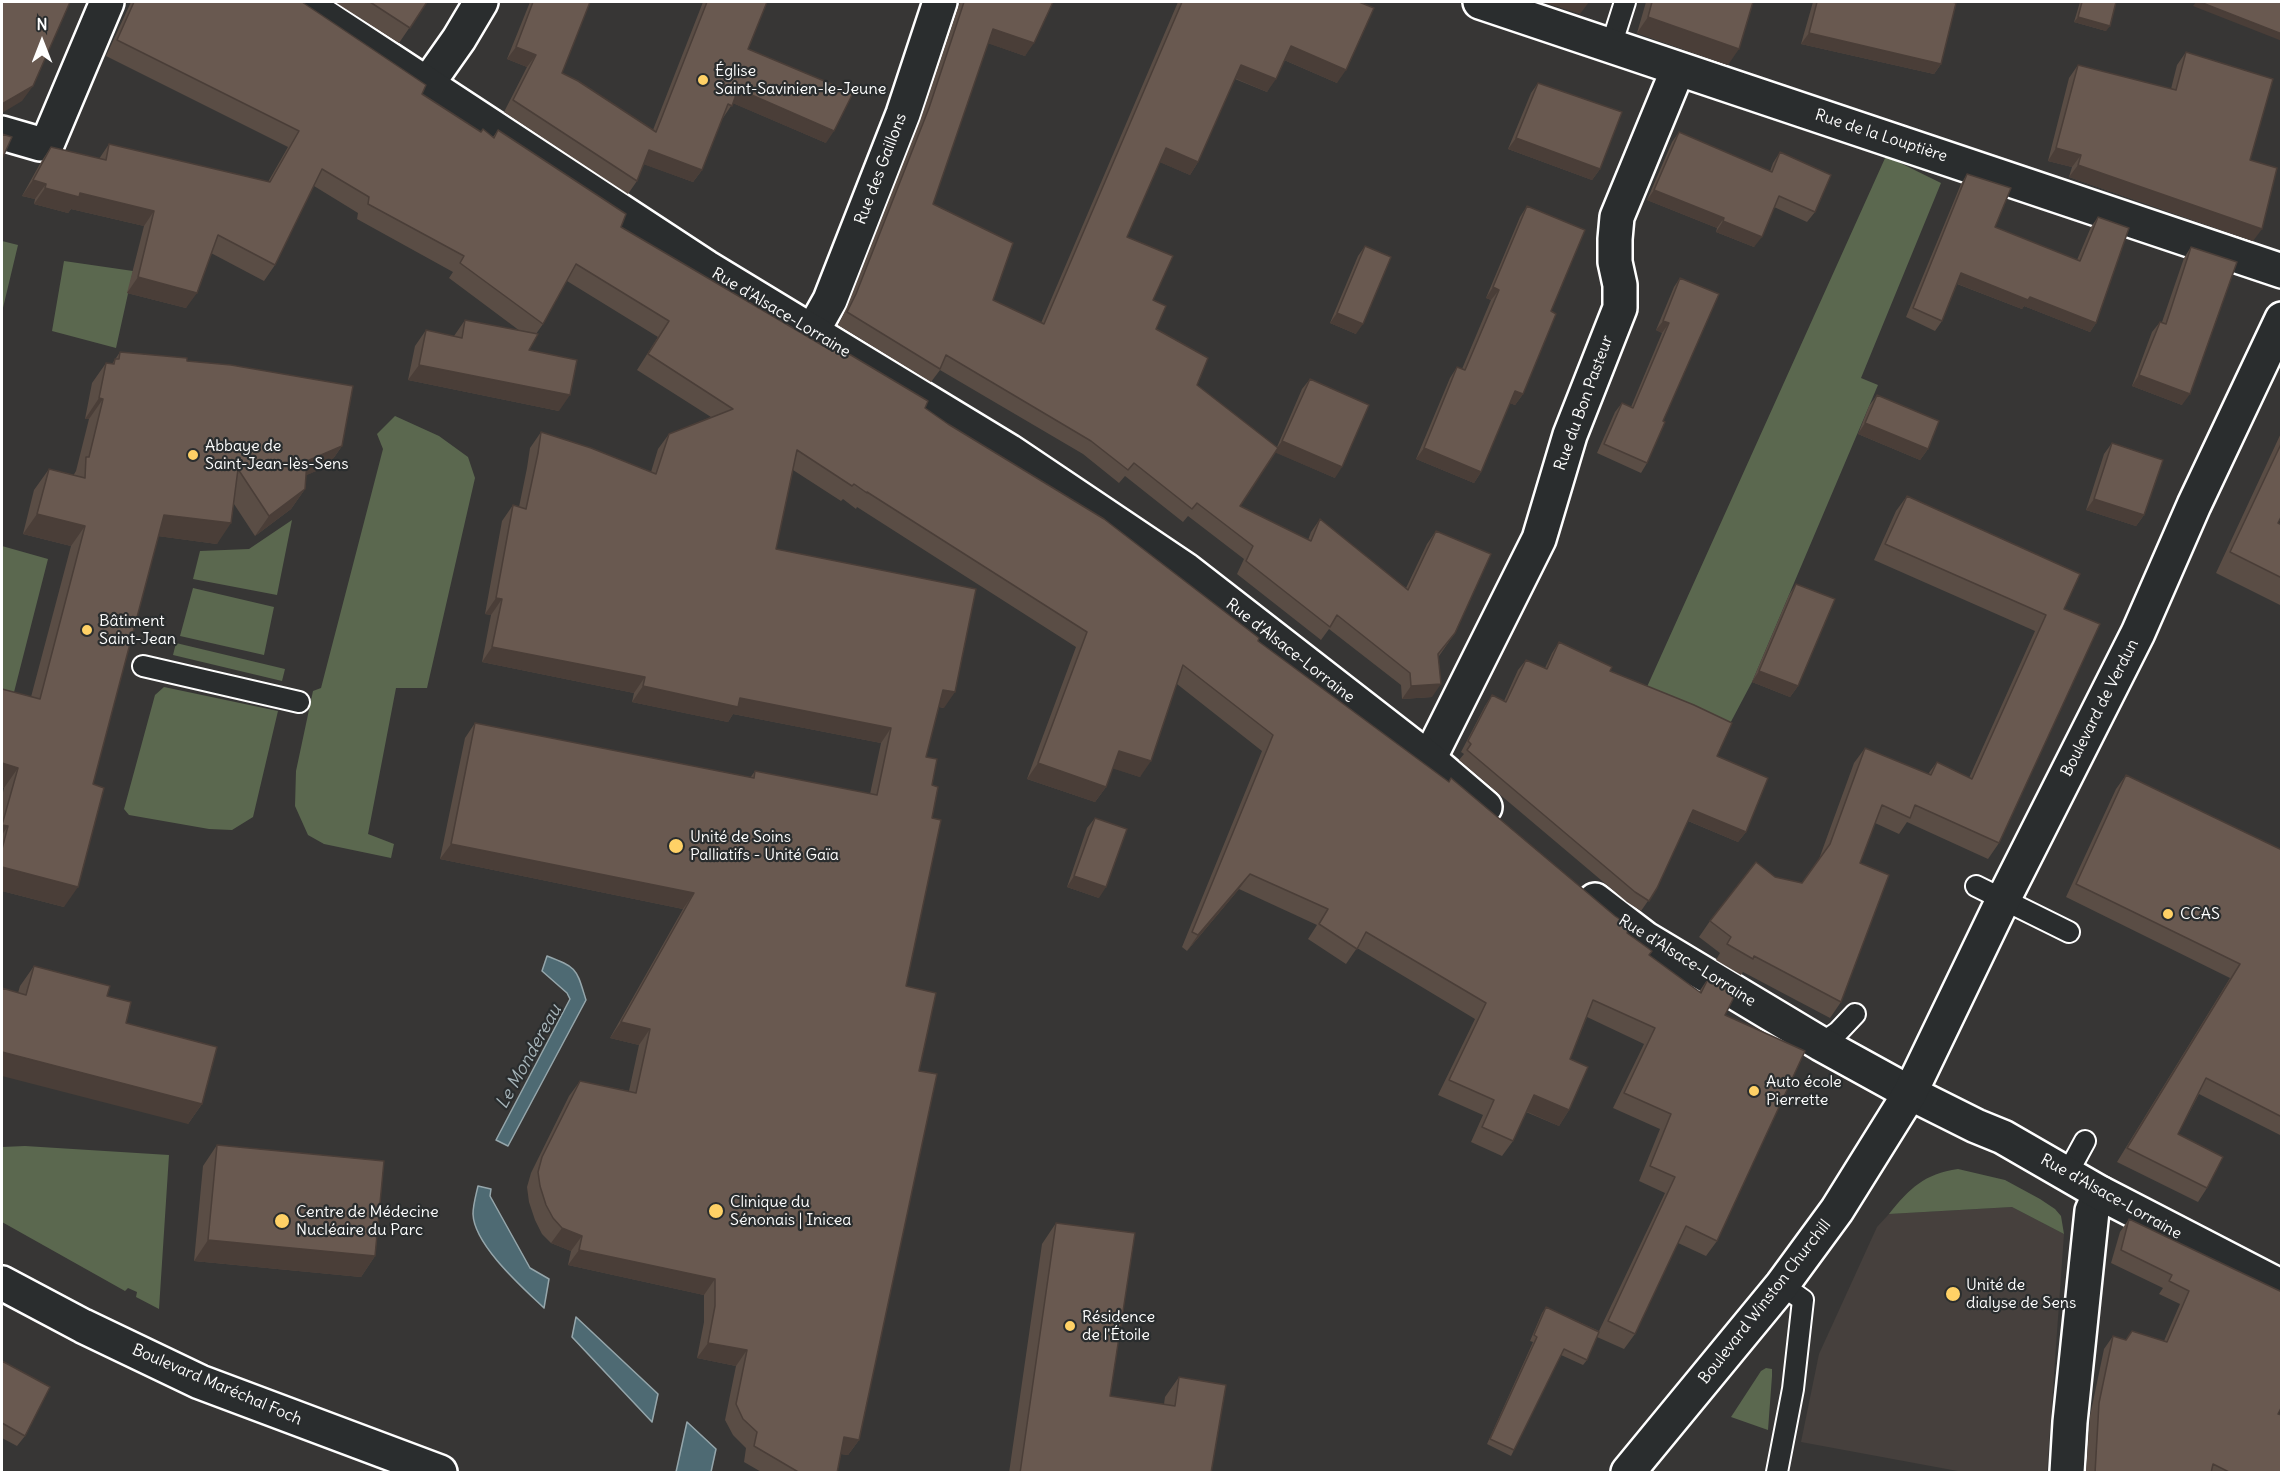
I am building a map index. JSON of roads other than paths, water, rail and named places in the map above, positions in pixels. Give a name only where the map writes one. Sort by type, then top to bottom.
[{"type":"street","points":[[2,133],[40,144],[48,142],[107,2]]},
{"type":"street","name":"Rue d'Alsace-Lorraine","points":[[302,2],[428,83],[751,282],[812,332],[1009,451],[1186,570],[1429,759],[1509,827]]},
{"type":"street","points":[[428,83],[481,2]]},
{"type":"street","name":"Rue des Gaillons","points":[[812,332],[830,300],[862,196],[903,114],[940,2]]},
{"type":"street","name":"Rue de la Louptière","points":[[1480,2],[2282,271]]},
{"type":"street","name":"Rue du Bon Pasteur","points":[[1429,759],[1539,539],[1570,435],[1620,308],[1615,239],[1617,217],[1678,69]]},
{"type":"street","name":"Boulevard de Verdun","points":[[1910,1093],[1989,893],[2138,633],[2194,505],[2282,319]]},
{"type":"street","name":"Rue d'Alsace-Lorraine","points":[[1571,880],[1646,939],[1821,1044],[1910,1093],[2003,1137],[2100,1194],[2282,1287]]},
{"type":"street","name":"Boulevard Winston Churchill","points":[[1628,1473],[1782,1285],[1837,1210],[1910,1093]]},
{"type":"street","points":[[2067,1473],[2070,1422],[2092,1211],[2100,1194]]},
{"type":"street","name":"Boulevard Maréchal Foch","points":[[2,1283],[200,1382],[440,1473]]},
{"type":"lane","points":[[1611,46],[1624,2]]},
{"type":"lane","points":[[143,666],[299,702]]},
{"type":"lane","points":[[1989,893],[2069,932]]},
{"type":"lane","points":[[1821,1044],[1838,1032],[1855,1014]]},
{"type":"lane","points":[[2067,1174],[2085,1141]]},
{"type":"lane","points":[[1777,1473],[1792,1389],[1803,1300],[1782,1285]]},
{"type":"water","points":[[547,956],[565,963],[574,971],[586,1000],[508,1146],[496,1140],[570,999],[567,993],[542,971]]},
{"type":"water","points":[[478,1186],[491,1189],[490,1196],[530,1268],[549,1279],[544,1308],[501,1265],[482,1239],[475,1226],[473,1214]]},
{"type":"water","points":[[576,1317],[658,1394],[652,1422],[572,1337]]},
{"type":"water","points":[[687,1422],[716,1449],[711,1472],[676,1472]]},
{"type":"place","name":"Église Saint-Savinien-le-Jeune","points":[[703,80]]},
{"type":"place","name":"Abbaye de Saint-Jean-lès-Sens","points":[[193,455]]},
{"type":"place","name":"Bâtiment Saint-Jean","points":[[87,630]]},
{"type":"place","name":"Unité de Soins Palliatifs - Unité Gaïa","points":[[676,846]]},
{"type":"place","name":"CCAS","points":[[2168,914]]},
{"type":"place","name":"Auto école Pierrette","points":[[1754,1091]]},
{"type":"place","name":"Clinique du Sénonais | Inicea","points":[[716,1211]]},
{"type":"place","name":"Centre de Médecine Nucléaire du Parc","points":[[282,1221]]},
{"type":"place","name":"Unité de dialyse de Sens","points":[[1953,1294]]},
{"type":"place","name":"Résidence de l'Étoile","points":[[1070,1326]]},
{"type":"water label","name":"Le Mondereau","points":[[529,1057]]}]
